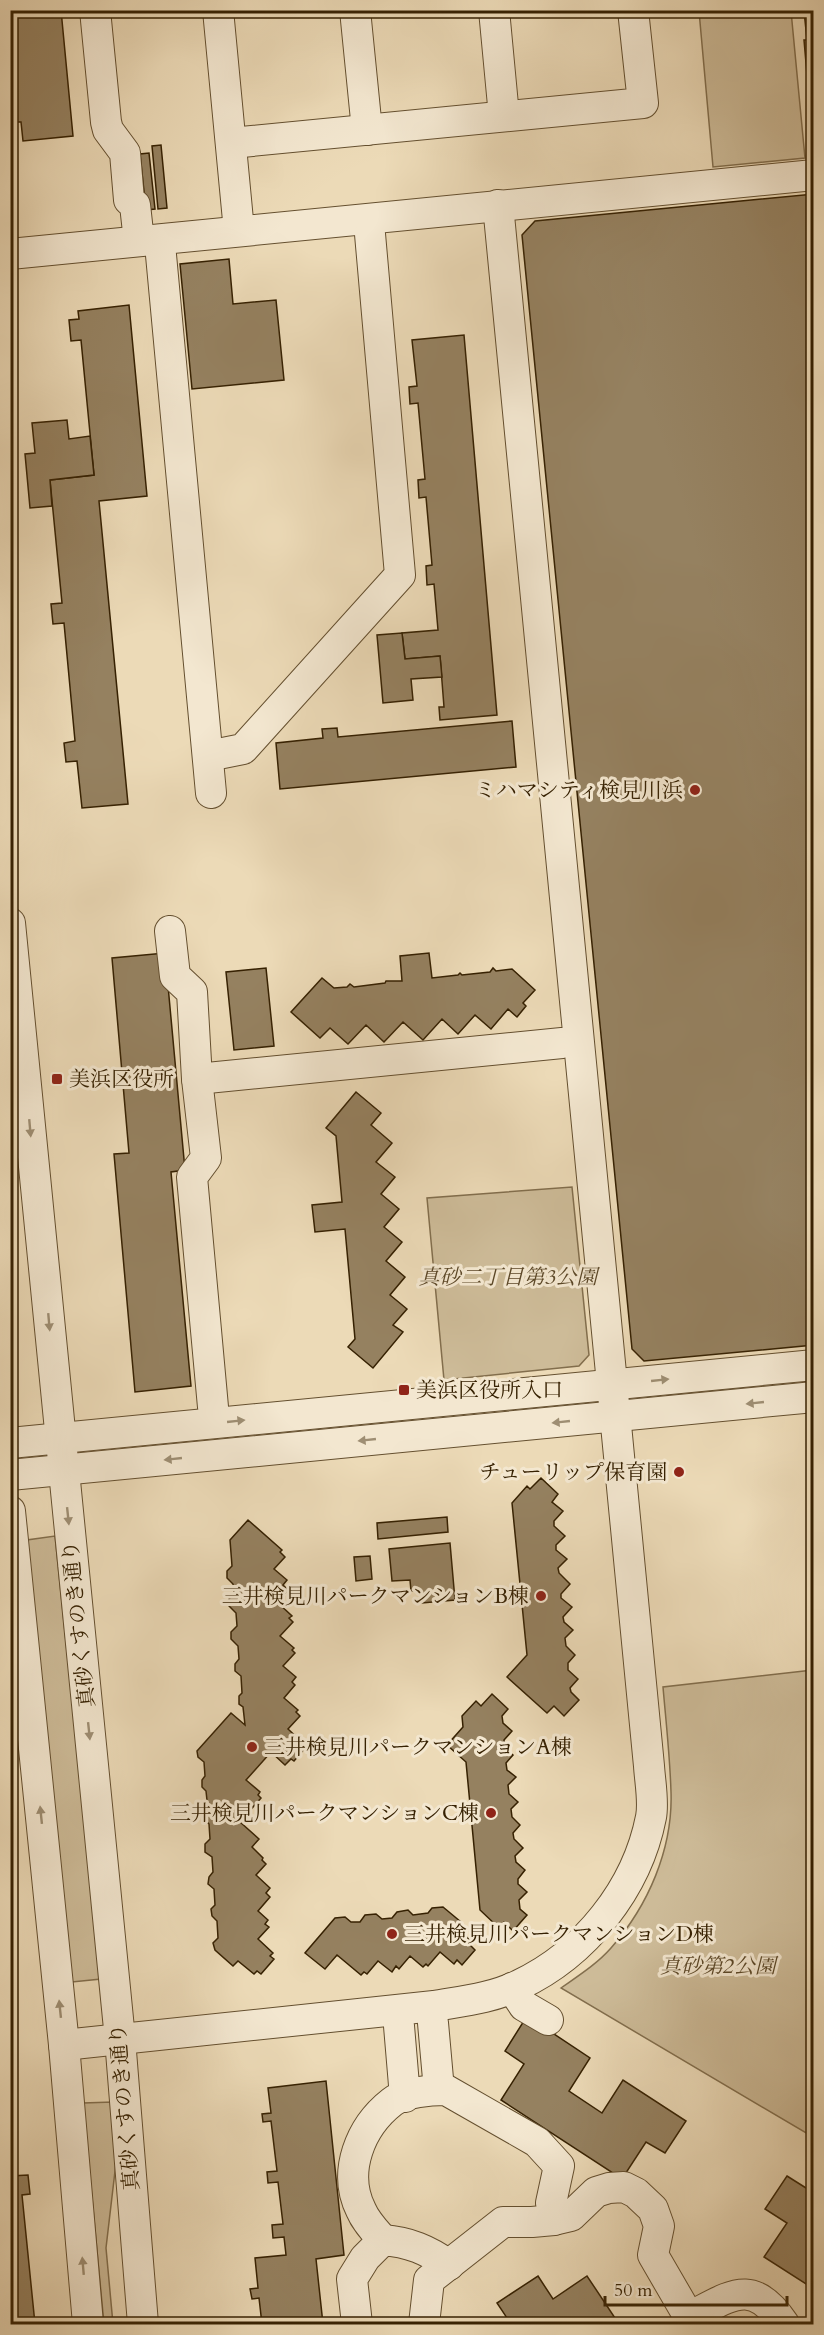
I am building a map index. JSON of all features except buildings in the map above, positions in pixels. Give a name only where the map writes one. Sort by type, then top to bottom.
[{"type":"street","points":[[95,10],[106,122],[108,130],[125,153],[129,200],[135,205],[150,248],[211,793]]},
{"type":"street","points":[[218,10],[239,231]]},
{"type":"street","points":[[355,10],[367,130]]},
{"type":"street","points":[[494,10],[504,116]]},
{"type":"street","points":[[231,144],[642,103],[633,10]]},
{"type":"street","points":[[10,254],[150,248],[239,231],[813,175]]},
{"type":"street","points":[[64,2045],[434,2006],[483,1997],[523,2011],[552,1966],[580,1945],[614,1904],[638,1858],[651,1815],[649,1766],[498,205]]},
{"type":"street","points":[[208,756],[243,749],[400,575],[370,234]]},
{"type":"street","name":"真砂くすのき通り","points":[[10,923],[120,2039],[143,2325]]},
{"type":"street","points":[[171,931],[175,976],[192,992],[197,1079],[206,1158],[192,1177],[213,1407]]},
{"type":"street","points":[[197,1079],[562,1042]]},
{"type":"street","points":[[10,1443],[813,1365]]},
{"type":"street","points":[[10,1475],[813,1397]]},
{"type":"street","points":[[10,1511],[15,1589],[64,2045],[88,2325]]},
{"type":"street","points":[[434,2023],[439,2090]]},
{"type":"street","points":[[399,2026],[405,2097]]},
{"type":"street","points":[[449,2265],[429,2251],[402,2242],[383,2240],[360,2209],[354,2188],[353,2169],[358,2146],[367,2128],[393,2101],[446,2090],[537,2142],[559,2166],[583,2170],[602,2190]]},
{"type":"street","points":[[554,2220],[551,2204],[559,2166]]},
{"type":"street","points":[[424,2325],[429,2280],[503,2222],[554,2220],[571,2216],[596,2192],[624,2187],[636,2193],[653,2209],[659,2226],[653,2255],[691,2321],[732,2295],[744,2293],[759,2298],[773,2308],[784,2325]]},
{"type":"street","points":[[357,2325],[352,2279],[365,2258],[383,2240]]},
{"type":"green space","points":[[699,11],[791,11],[805,158],[713,167]]},
{"type":"green space","name":"真砂二丁目第3公園","points":[[572,1187],[589,1355],[579,1366],[444,1380],[427,1198]]},
{"type":"green space","points":[[813,1378],[813,1385],[670,1399],[667,1396],[667,1393]]},
{"type":"green space","points":[[55,1536],[101,1979],[72,1982],[27,1540]]},
{"type":"green space","name":"真砂第2公園","points":[[814,1670],[813,2137],[561,1988],[611,1948],[636,1914],[656,1876],[668,1835],[671,1813],[669,1753],[663,1687]]},
{"type":"green space","points":[[113,2102],[117,2154],[106,2248],[113,2324],[104,2324],[83,2103]]},
{"type":"place","name":"ミハマシティ検見川浜","points":[[695,790]]},
{"type":"place","name":"美浜区役所","points":[[57,1079]]},
{"type":"place","name":"美浜区役所入口","points":[[404,1390]]},
{"type":"place","name":"チューリップ保育園","points":[[679,1472]]},
{"type":"place","name":"三井検見川パークマンションB棟","points":[[541,1596]]},
{"type":"place","name":"三井検見川パークマンションA棟","points":[[252,1747]]},
{"type":"place","name":"三井検見川パークマンションC棟","points":[[491,1813]]},
{"type":"place","name":"三井検見川パークマンションD棟","points":[[392,1934]]}]
